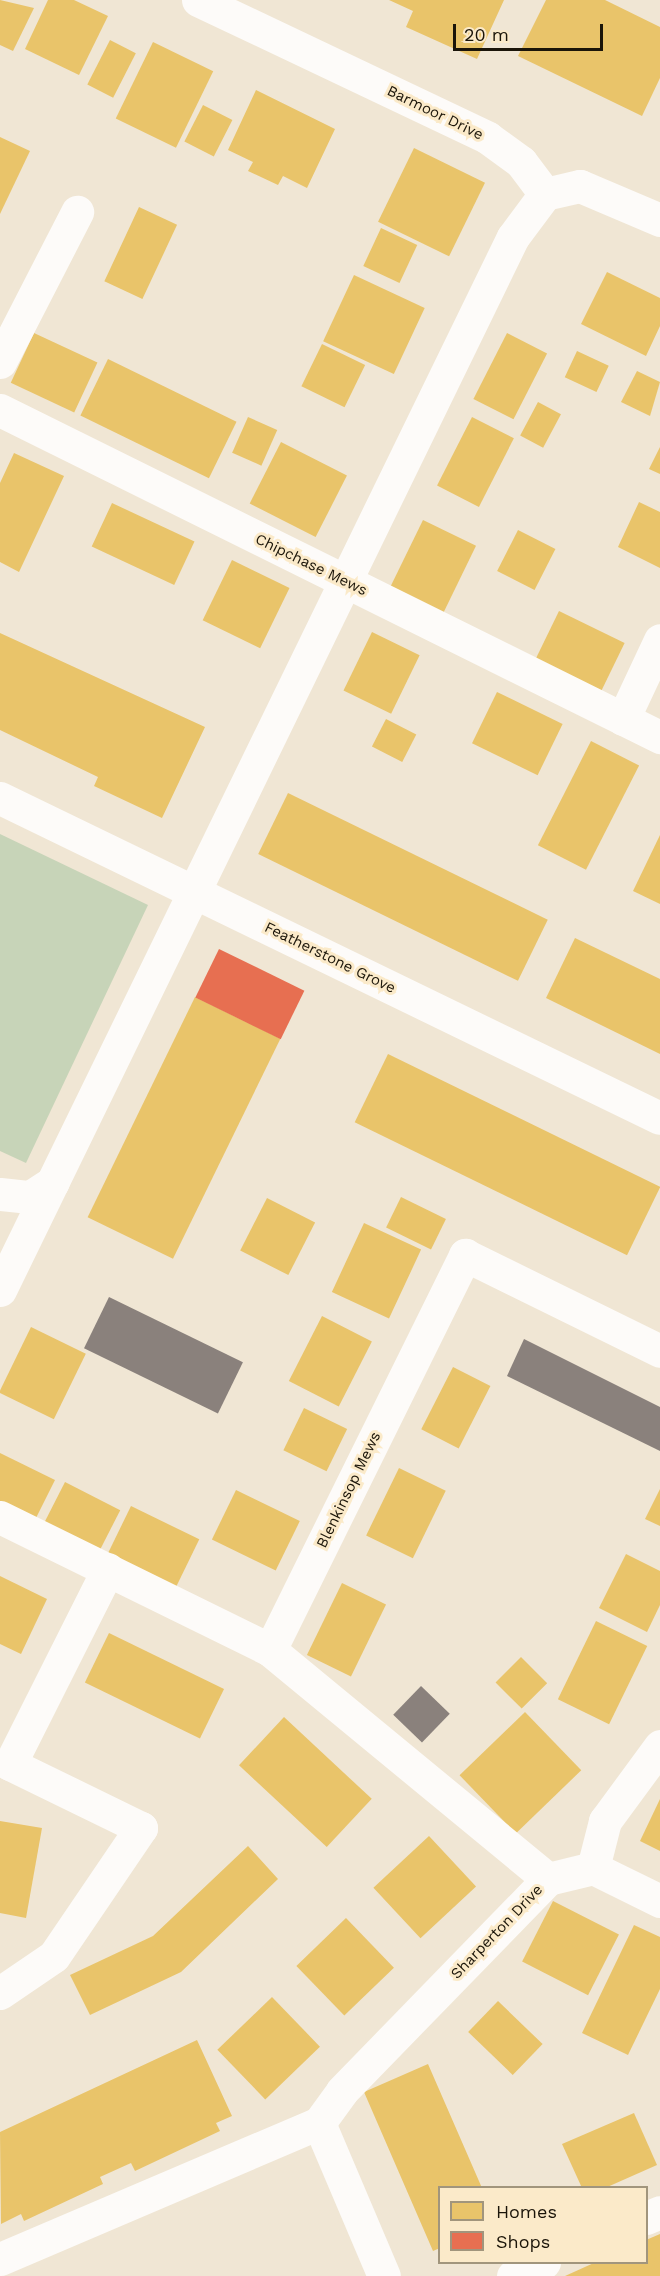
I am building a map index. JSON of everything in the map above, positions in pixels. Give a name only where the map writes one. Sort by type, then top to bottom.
[{"type":"street","name":"Barmoor Drive","points":[[198,0],[488,138],[521,162],[545,194]]},
{"type":"street","points":[[0,1290],[513,237],[545,194],[580,186],[660,220]]},
{"type":"street","points":[[0,362],[77,212]]},
{"type":"street","name":"Chipchase Mews","points":[[0,410],[660,737]]},
{"type":"street","points":[[623,718],[660,640]]},
{"type":"street","name":"Featherstone Grove","points":[[0,798],[660,1118]]},
{"type":"street","points":[[0,1194],[30,1197],[53,1182]]},
{"type":"street","name":"Blenkinsop Mews","points":[[270,1650],[465,1255],[660,1351]]},
{"type":"street","points":[[0,1517],[270,1650],[548,1879]]},
{"type":"street","points":[[0,1993],[54,1956],[141,1828],[10,1764],[108,1569]]},
{"type":"street","points":[[660,1746],[605,1821],[593,1868],[660,1901]]},
{"type":"street","name":"Sharperton Drive","points":[[320,2123],[342,2091],[548,1879],[593,1868]]},
{"type":"street","points":[[0,2259],[320,2123],[384,2276]]},
{"type":"street","points":[[513,2276],[540,2264]]},
{"type":"green space","points":[[0,834],[148,905],[26,1163],[0,1151]]},
{"type":"building: Homes","points":[[0,0],[34,8],[13,51],[0,45]]},
{"type":"building: Homes","points":[[48,0],[74,0],[108,16],[79,75],[25,49]]},
{"type":"building: Homes","points":[[389,0],[504,0],[477,59],[406,27],[413,11]]},
{"type":"building: Homes","points":[[546,0],[605,0],[660,27],[660,78],[642,116],[518,56]]},
{"type":"building: Homes","points":[[110,40],[136,53],[113,98],[87,85]]},
{"type":"building: Homes","points":[[153,42],[213,71],[176,148],[116,118]]},
{"type":"building: Homes","points":[[256,90],[335,129],[307,188],[283,176],[278,185],[248,171],[253,162],[228,150]]},
{"type":"building: Homes","points":[[203,105],[232,120],[214,157],[184,142]]},
{"type":"building: Homes","points":[[0,137],[30,151],[0,214]]},
{"type":"building: Homes","points":[[414,148],[485,183],[449,256],[378,222]]},
{"type":"building: Homes","points":[[139,207],[177,225],[142,299],[104,281]]},
{"type":"building: Homes","points":[[381,228],[417,245],[400,283],[363,266]]},
{"type":"building: Homes","points":[[607,272],[660,298],[660,326],[646,356],[581,324]]},
{"type":"building: Homes","points":[[354,275],[425,308],[394,374],[323,341]]},
{"type":"building: Homes","points":[[34,333],[97,363],[74,412],[11,383]]},
{"type":"building: Homes","points":[[507,333],[547,353],[513,419],[473,399]]},
{"type":"building: Homes","points":[[322,344],[365,365],[345,407],[301,386]]},
{"type":"building: Homes","points":[[577,351],[609,366],[596,392],[565,377]]},
{"type":"building: Homes","points":[[108,359],[237,422],[209,478],[80,416]]},
{"type":"building: Homes","points":[[637,371],[660,382],[650,416],[621,402]]},
{"type":"building: Homes","points":[[538,402],[561,414],[543,448],[520,436]]},
{"type":"building: Homes","points":[[248,417],[277,430],[261,466],[232,453]]},
{"type":"building: Homes","points":[[472,417],[514,438],[479,507],[437,486]]},
{"type":"building: Homes","points":[[281,442],[347,476],[316,537],[250,503]]},
{"type":"building: Homes","points":[[660,447],[660,474],[649,469]]},
{"type":"building: Homes","points":[[14,453],[64,476],[19,572],[0,562],[0,483]]},
{"type":"building: Homes","points":[[639,502],[660,512],[660,568],[618,547]]},
{"type":"building: Homes","points":[[112,503],[194,541],[174,585],[92,547]]},
{"type":"building: Homes","points":[[423,520],[476,546],[440,620],[387,595]]},
{"type":"building: Homes","points":[[518,530],[555,549],[535,590],[497,571]]},
{"type":"building: Homes","points":[[232,560],[290,588],[260,648],[203,620]]},
{"type":"building: Homes","points":[[559,611],[625,643],[601,691],[536,659]]},
{"type":"building: Homes","points":[[372,632],[420,655],[391,714],[344,690]]},
{"type":"building: Homes","points":[[0,633],[205,727],[162,818],[94,786],[98,777],[0,730]]},
{"type":"building: Homes","points":[[497,692],[563,724],[538,775],[472,743]]},
{"type":"building: Homes","points":[[386,719],[416,734],[402,762],[372,747]]},
{"type":"building: Homes","points":[[591,741],[639,766],[586,870],[538,845]]},
{"type":"building: Homes","points":[[288,793],[548,920],[518,981],[258,854]]},
{"type":"building: Homes","points":[[660,835],[660,904],[633,891]]},
{"type":"building: Homes","points":[[575,938],[660,979],[660,1054],[546,998]]},
{"type":"building: Homes","points":[[195,997],[280,1039],[173,1259],[88,1217]]},
{"type":"building: Homes","points":[[388,1054],[660,1187],[627,1255],[355,1122]]},
{"type":"building: Homes","points":[[401,1197],[446,1219],[431,1249],[386,1228]]},
{"type":"building: Homes","points":[[267,1198],[315,1223],[288,1275],[240,1251]]},
{"type":"building: Homes","points":[[364,1223],[421,1250],[389,1319],[332,1292]]},
{"type":"building: Homes","points":[[322,1316],[372,1341],[339,1406],[289,1381]]},
{"type":"building: Homes","points":[[31,1327],[86,1354],[54,1419],[0,1393]]},
{"type":"building: Homes","points":[[453,1367],[490,1386],[459,1448],[421,1429]]},
{"type":"building: Homes","points":[[304,1408],[347,1429],[327,1471],[283,1450]]},
{"type":"building: Homes","points":[[0,1453],[55,1480],[34,1522],[0,1505]]},
{"type":"building: Homes","points":[[399,1468],[446,1491],[413,1558],[366,1535]]},
{"type":"building: Homes","points":[[65,1482],[120,1510],[97,1556],[41,1528]]},
{"type":"building: Homes","points":[[660,1489],[660,1526],[645,1519]]},
{"type":"building: Homes","points":[[236,1490],[300,1521],[276,1571],[212,1539]]},
{"type":"building: Homes","points":[[131,1506],[199,1539],[173,1593],[105,1560]]},
{"type":"building: Homes","points":[[626,1554],[660,1571],[660,1605],[647,1632],[599,1608]]},
{"type":"building: Homes","points":[[0,1576],[47,1599],[21,1654],[0,1644]]},
{"type":"building: Homes","points":[[342,1583],[386,1604],[351,1676],[307,1655]]},
{"type":"building: Homes","points":[[596,1621],[647,1646],[609,1724],[558,1699]]},
{"type":"building: Homes","points":[[109,1633],[224,1689],[200,1739],[85,1682]]},
{"type":"building: Homes","points":[[521,1657],[547,1683],[522,1709],[496,1682]]},
{"type":"building: Homes","points":[[525,1712],[581,1770],[516,1833],[460,1775]]},
{"type":"building: Homes","points":[[284,1717],[372,1799],[327,1847],[239,1765]]},
{"type":"building: Homes","points":[[660,1799],[660,1851],[640,1841]]},
{"type":"building: Homes","points":[[0,1821],[42,1828],[26,1918],[0,1913]]},
{"type":"building: Homes","points":[[429,1836],[476,1886],[420,1938],[373,1888]]},
{"type":"building: Homes","points":[[248,1846],[278,1879],[181,1972],[90,2015],[70,1975],[153,1936]]},
{"type":"building: Homes","points":[[553,1901],[619,1935],[588,1995],[522,1962]]},
{"type":"building: Homes","points":[[346,1918],[394,1968],[344,2016],[296,1966]]},
{"type":"building: Homes","points":[[634,1925],[660,1937],[660,1989],[628,2055],[582,2033]]},
{"type":"building: Homes","points":[[272,1997],[320,2047],[265,2099],[217,2050]]},
{"type":"building: Homes","points":[[498,2001],[543,2044],[513,2075],[468,2032]]},
{"type":"building: Homes","points":[[197,2040],[232,2116],[216,2123],[220,2131],[135,2171],[131,2163],[100,2177],[103,2184],[24,2221],[21,2214],[1,2224],[0,2132]]},
{"type":"building: Homes","points":[[428,2064],[481,2186],[438,2186],[438,2249],[433,2251],[364,2092]]},
{"type":"building: Homes","points":[[634,2113],[657,2165],[610,2186],[581,2186],[562,2144]]},
{"type":"building: Homes","points":[[660,2234],[660,2276],[565,2276],[592,2264],[648,2264],[648,2239]]},
{"type":"building: Shops","points":[[219,949],[304,991],[281,1039],[195,998]]},
{"type":"building: Industry","points":[[109,1297],[243,1362],[218,1414],[84,1348]]},
{"type":"building: Industry","points":[[524,1339],[660,1407],[660,1451],[507,1376]]},
{"type":"building: Industry","points":[[421,1686],[450,1714],[422,1743],[393,1715]]}]
